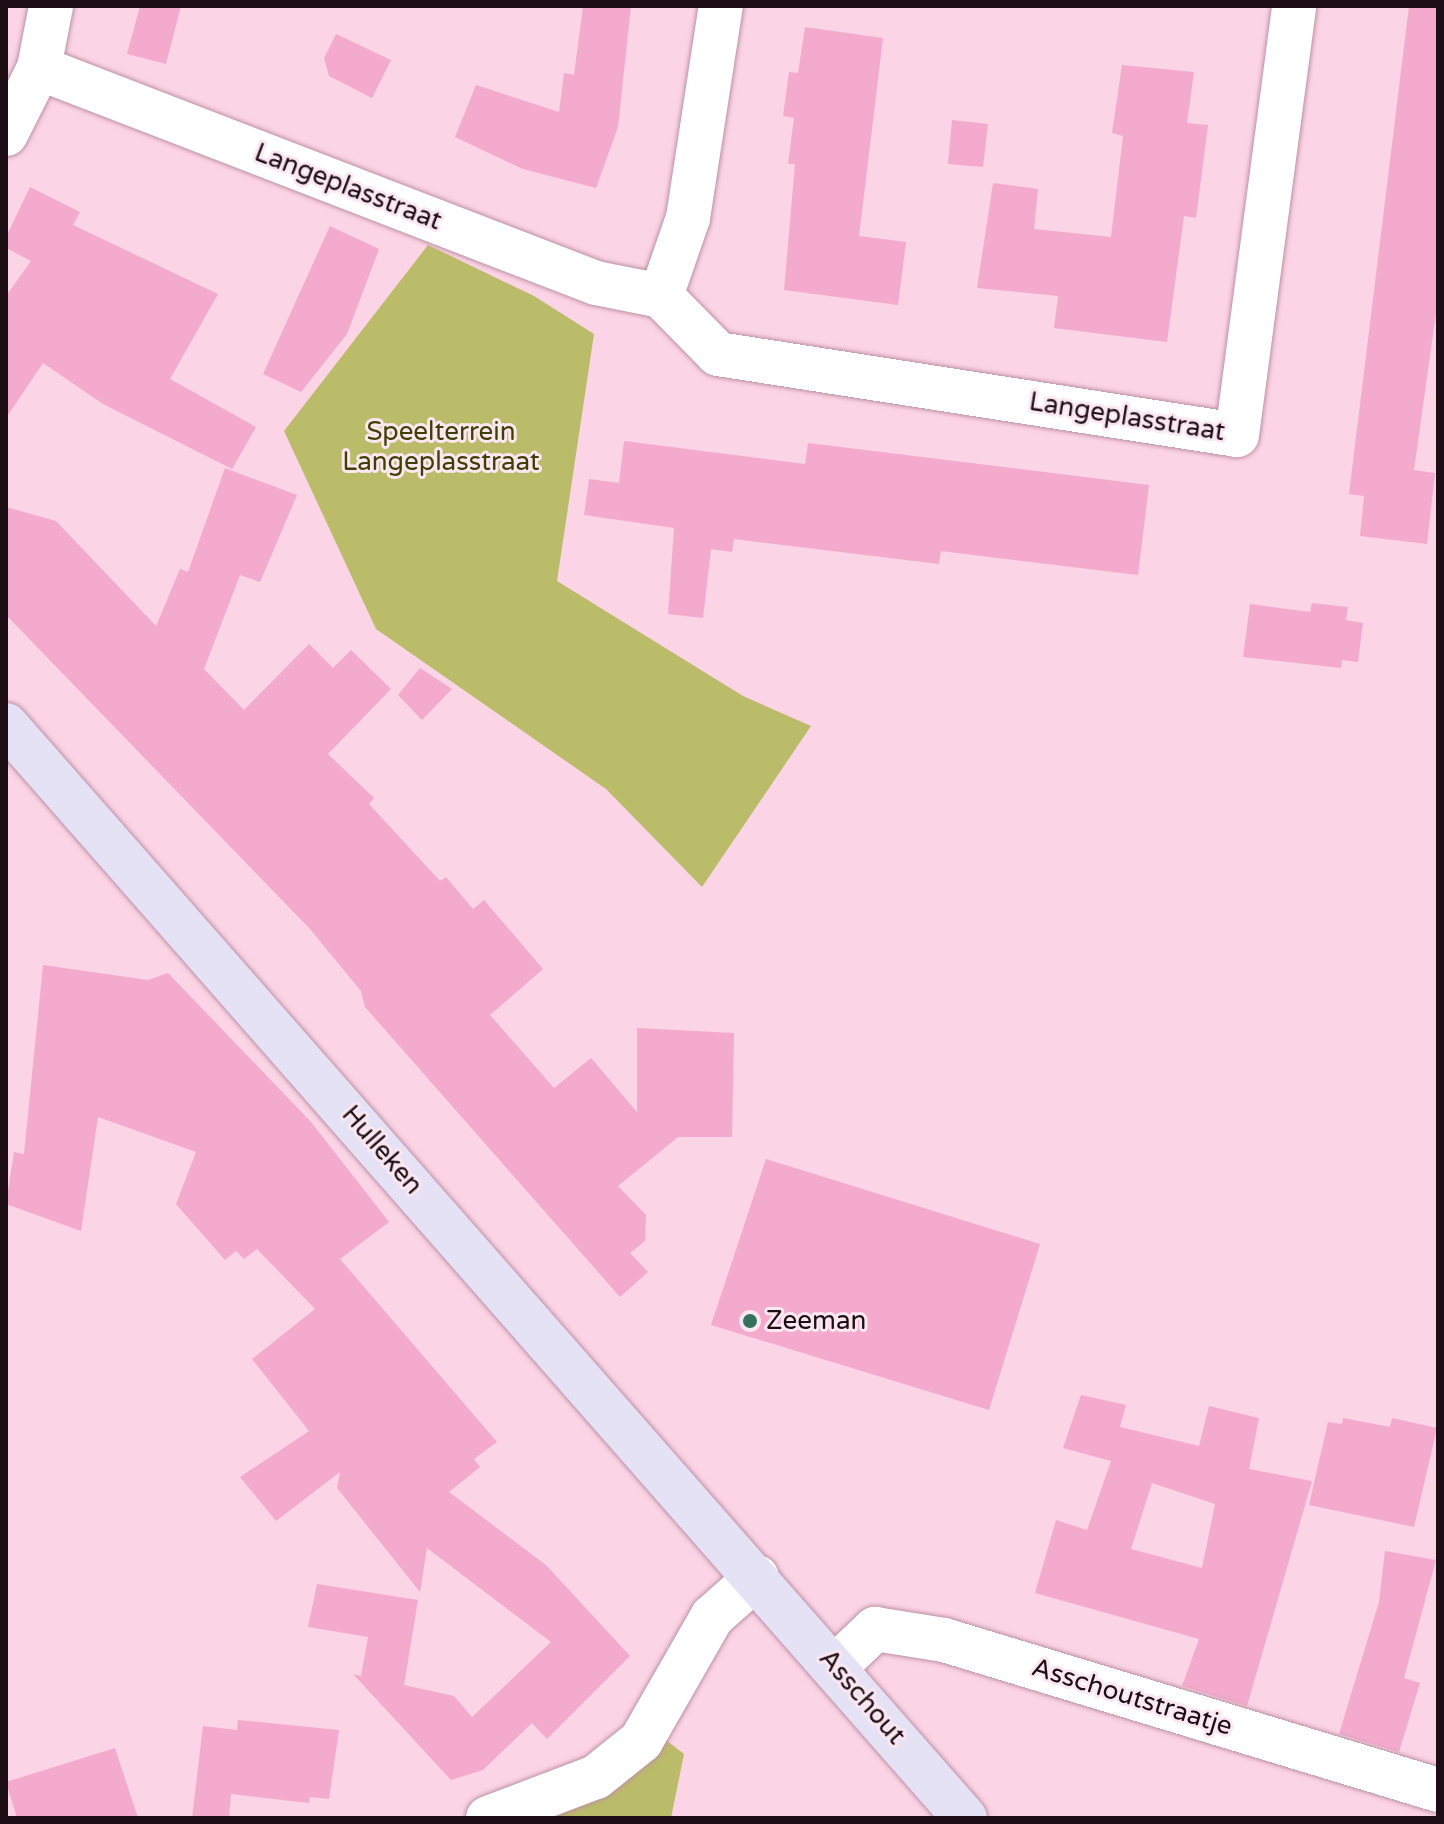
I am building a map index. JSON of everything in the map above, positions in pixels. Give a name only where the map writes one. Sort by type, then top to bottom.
[{"type":"main road","name":"Hulleken","points":[[6,725],[757,1577]]},
{"type":"main road","name":"Asschout","points":[[757,1577],[965,1818]]},
{"type":"street","points":[[6,134],[39,68],[51,6]]},
{"type":"street","points":[[661,296],[688,218],[721,6]]},
{"type":"street","name":"Langeplasstraat","points":[[39,68],[596,283],[661,296],[718,354],[1237,435],[1294,6]]},
{"type":"street","points":[[488,1818],[596,1777],[641,1741],[712,1617],[757,1577]]},
{"type":"street","name":"Asschoutstraatje","points":[[836,1666],[875,1629],[944,1640],[1438,1790]]},
{"type":"green space","name":"Speelterrein Langeplasstraat","points":[[428,245],[534,296],[594,334],[557,581],[743,696],[811,726],[702,887],[606,789],[376,629],[284,431]]},
{"type":"green space","points":[[666,1740],[684,1754],[671,1818],[542,1818],[630,1778]]},
{"type":"building","points":[[140,6],[181,6],[166,64],[127,54]]},
{"type":"building","points":[[583,6],[631,6],[618,127],[596,188],[523,169],[455,137],[476,85],[559,112],[564,73],[574,75]]},
{"type":"building","points":[[1409,6],[1438,6],[1438,299],[1414,470],[1435,473],[1427,544],[1360,536],[1364,496],[1349,494]]},
{"type":"building","points":[[805,27],[883,38],[859,236],[906,242],[898,305],[784,290],[795,164],[788,164],[794,118],[783,116],[789,72],[798,73]]},
{"type":"building","points":[[336,34],[391,60],[372,98],[329,76],[324,58]]},
{"type":"building","points":[[1122,65],[1194,72],[1187,123],[1208,125],[1196,218],[1184,216],[1167,342],[1054,328],[1058,296],[977,288],[993,183],[1038,189],[1034,229],[1111,237],[1123,136],[1112,133]]},
{"type":"building","points":[[952,120],[988,124],[983,167],[948,164]]},
{"type":"building","points":[[30,187],[80,212],[73,225],[218,294],[170,379],[256,427],[232,469],[103,404],[43,363],[6,418],[6,296],[31,261],[6,248],[6,237]]},
{"type":"building","points":[[330,226],[379,249],[347,334],[301,392],[263,374]]},
{"type":"building","points":[[624,441],[805,464],[808,443],[1149,485],[1138,575],[941,551],[939,564],[734,539],[732,552],[711,549],[703,618],[668,614],[674,528],[584,515],[589,479],[619,483]]},
{"type":"building","points":[[225,468],[297,495],[260,582],[240,575],[204,669],[244,710],[309,644],[333,668],[351,650],[391,689],[328,754],[374,798],[369,804],[440,881],[446,877],[473,909],[484,900],[543,969],[490,1015],[554,1088],[591,1058],[637,1112],[637,1028],[734,1033],[732,1137],[678,1137],[618,1186],[646,1215],[645,1241],[630,1253],[648,1272],[620,1297],[365,1007],[361,991],[310,929],[6,615],[6,507],[56,521],[156,626],[180,569],[188,572]]},
{"type":"building","points":[[1312,603],[1348,607],[1346,620],[1363,623],[1358,662],[1342,660],[1341,668],[1243,657],[1250,604],[1310,612]]},
{"type":"building","points":[[420,668],[452,689],[422,720],[398,695]]},
{"type":"building","points":[[43,965],[148,980],[168,973],[311,1122],[389,1222],[340,1259],[497,1442],[474,1459],[480,1467],[449,1492],[546,1565],[630,1656],[547,1739],[532,1723],[483,1770],[451,1780],[353,1674],[361,1676],[368,1637],[308,1627],[317,1584],[418,1600],[404,1685],[454,1696],[472,1717],[551,1642],[427,1548],[420,1592],[337,1488],[340,1472],[276,1521],[240,1477],[309,1431],[252,1359],[315,1309],[257,1249],[244,1259],[236,1251],[225,1260],[176,1204],[196,1152],[98,1117],[81,1231],[6,1204],[14,1152],[24,1154]]},
{"type":"building","points":[[766,1159],[1040,1244],[989,1410],[711,1325]]},
{"type":"building","points":[[1081,1395],[1126,1405],[1120,1427],[1199,1446],[1209,1406],[1259,1418],[1249,1469],[1312,1481],[1247,1706],[1182,1686],[1199,1639],[1035,1593],[1056,1520],[1087,1530],[1111,1461],[1063,1448]],"holes":[[[1152,1483],[1215,1504],[1202,1568],[1131,1549]]]},
{"type":"building","points":[[1343,1418],[1390,1427],[1392,1418],[1437,1428],[1414,1527],[1309,1505],[1328,1422],[1342,1424]]},
{"type":"building","points":[[1385,1551],[1436,1560],[1404,1678],[1420,1683],[1399,1752],[1339,1734],[1379,1602]]},
{"type":"building","points":[[238,1720],[339,1730],[329,1799],[310,1797],[309,1803],[231,1794],[229,1818],[192,1818],[203,1726],[237,1730]]},
{"type":"building","points":[[115,1748],[138,1818],[17,1818],[6,1782]]},
{"type":"place","name":"Zeeman","points":[[750,1321]]}]
